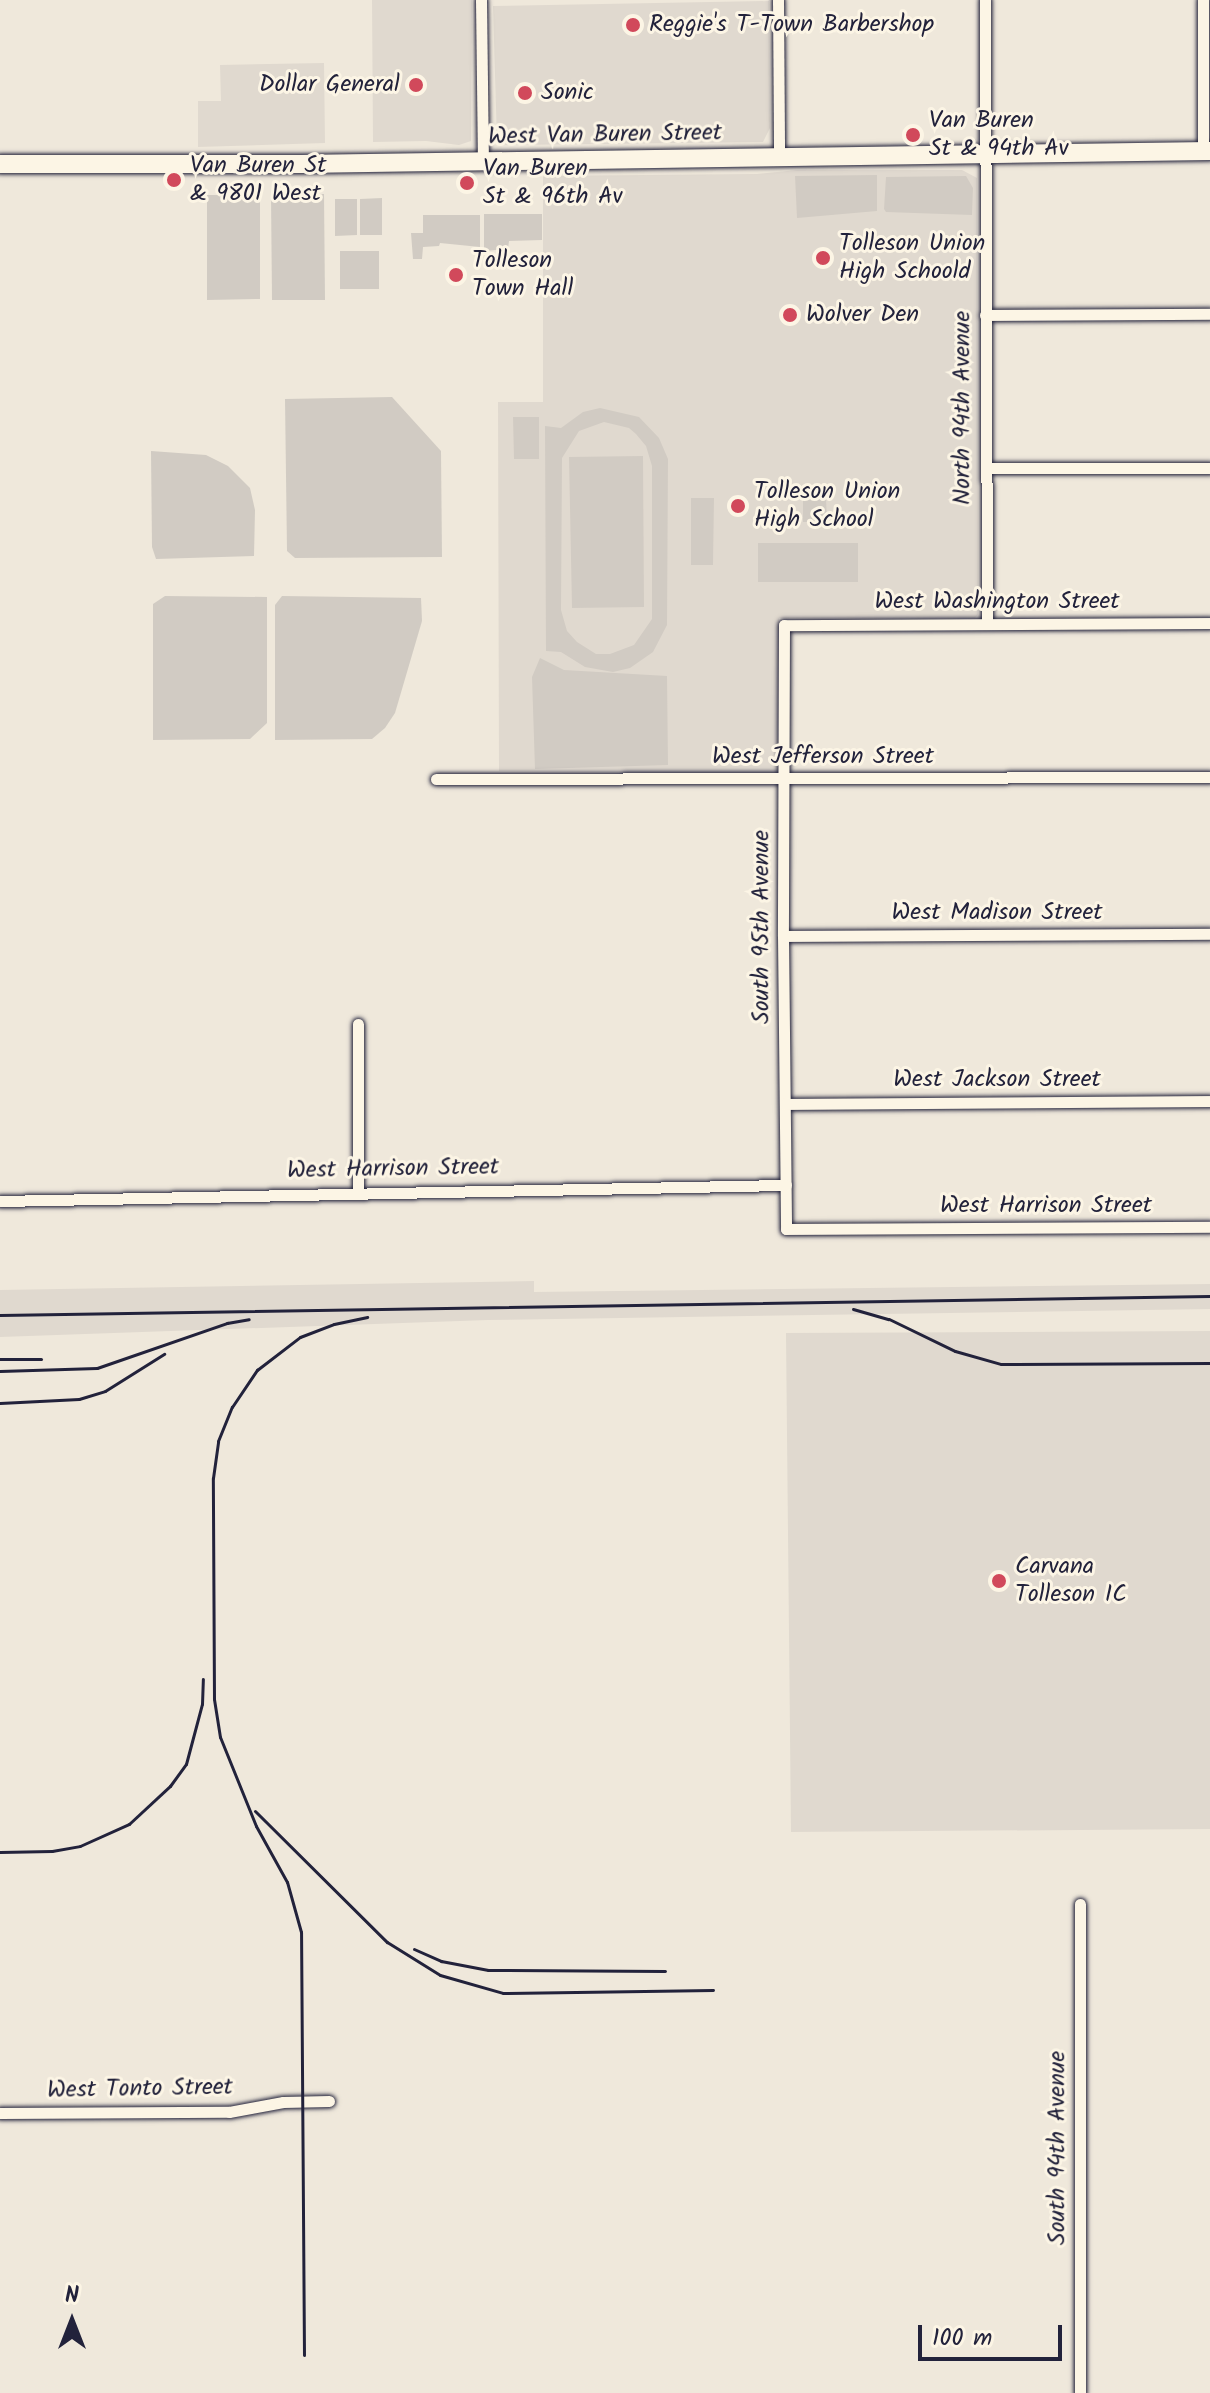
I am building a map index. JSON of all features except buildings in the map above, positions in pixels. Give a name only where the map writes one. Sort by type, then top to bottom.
[{"type":"main road","name":"West Van Buren Street","points":[[0,164],[1206,151]]},
{"type":"street","points":[[481,0],[483,160]]},
{"type":"street","points":[[778,0],[779,155]]},
{"type":"street","name":"North 94th Avenue","points":[[985,0],[987,624]]},
{"type":"street","points":[[1203,0],[1206,151]]},
{"type":"street","points":[[985,315],[1210,314]]},
{"type":"street","points":[[986,468],[1210,468]]},
{"type":"street","name":"West Washington Street","points":[[784,625],[1210,623]]},
{"type":"street","name":"South 95th Avenue","points":[[784,625],[786,1229]]},
{"type":"street","name":"West Jefferson Street","points":[[436,779],[1210,777]]},
{"type":"street","name":"West Madison Street","points":[[783,936],[1210,934]]},
{"type":"street","points":[[358,1024],[358,1192]]},
{"type":"street","name":"West Jackson Street","points":[[785,1104],[1210,1101]]},
{"type":"street","name":"West Harrison Street","points":[[0,1201],[786,1185]]},
{"type":"street","name":"West Harrison Street","points":[[786,1229],[1210,1227]]},
{"type":"street","name":"South 94th Avenue","points":[[1080,1904],[1080,2393]]},
{"type":"street","name":"West Tonto Street","points":[[0,2113],[229,2112],[295,2100],[329,2101]]},
{"type":"shaded area","points":[[372,0],[472,0],[471,141],[459,145],[426,141],[373,142]]},
{"type":"shaded area","points":[[769,1],[770,128],[763,142],[506,145],[497,140],[493,6]]},
{"type":"shaded area","points":[[324,63],[325,143],[198,147],[198,101],[221,101],[220,65]]},
{"type":"shaded area","name":"Tolleson Union High School","points":[[797,170],[962,170],[977,178],[978,615],[975,618],[779,618],[780,765],[775,774],[499,771],[498,402],[543,402],[543,176],[757,174]]},
{"type":"shaded area","points":[[877,175],[877,211],[797,218],[795,176]]},
{"type":"shaded area","points":[[966,176],[973,188],[972,215],[886,212],[884,209],[886,177]]},
{"type":"shaded area","points":[[324,194],[325,300],[272,300],[271,195]]},
{"type":"shaded area","points":[[207,195],[260,195],[260,299],[207,300]]},
{"type":"shaded area","points":[[382,198],[382,235],[360,235],[360,199]]},
{"type":"shaded area","points":[[335,199],[357,199],[357,235],[335,236]]},
{"type":"shaded area","points":[[484,214],[542,214],[542,240],[509,241],[508,249],[484,251]]},
{"type":"shaded area","points":[[423,215],[480,215],[480,247],[440,243],[439,246],[423,247],[422,259],[413,259],[411,233],[423,233]]},
{"type":"shaded area","points":[[340,251],[379,251],[379,289],[340,289]]},
{"type":"shaded area","points":[[392,397],[441,451],[442,557],[295,558],[287,551],[285,399]]},
{"type":"shaded area","points":[[600,408],[639,417],[659,438],[668,459],[667,625],[653,652],[630,668],[613,672],[585,667],[561,652],[546,651],[545,426],[561,428],[583,412]],"holes":[[[604,422],[629,428],[646,446],[652,466],[652,619],[634,645],[610,654],[596,654],[577,642],[567,631],[561,610],[562,458],[579,431]]]},
{"type":"shaded area","points":[[513,417],[539,417],[539,459],[514,459]]},
{"type":"shaded area","points":[[151,451],[206,455],[228,466],[250,488],[255,510],[254,556],[156,559],[152,547]]},
{"type":"shaded area","points":[[643,456],[644,607],[572,608],[569,457]]},
{"type":"shaded area","points":[[691,498],[714,498],[713,565],[691,565]]},
{"type":"shaded area","points":[[803,498],[826,498],[827,522],[803,522]]},
{"type":"shaded area","points":[[758,543],[858,543],[858,582],[758,582]]},
{"type":"shaded area","points":[[165,596],[267,597],[267,723],[250,739],[153,740],[153,604]]},
{"type":"shaded area","points":[[282,596],[421,598],[422,621],[395,713],[385,728],[372,739],[275,740],[275,605]]},
{"type":"shaded area","points":[[540,658],[564,670],[667,676],[668,765],[535,769],[532,677]]},
{"type":"shaded area","points":[[534,1281],[534,1292],[1210,1284],[1210,1309],[488,1320],[0,1337],[0,1290]]},
{"type":"shaded area","name":"Carvana Tolleson IC","points":[[1210,1331],[1210,1829],[791,1832],[786,1333]]},
{"type":"railway","points":[[0,1315],[1210,1296]]},
{"type":"railway","points":[[853,1309],[889,1319],[955,1351],[1001,1364],[1210,1363]]},
{"type":"railway","points":[[304,2355],[301,1932],[287,1882],[256,1826],[220,1737],[214,1699],[213,1478],[218,1441],[232,1407],[257,1370],[300,1337],[334,1324],[367,1317]]},
{"type":"railway","points":[[0,1371],[97,1368],[227,1323],[249,1319]]},
{"type":"railway","points":[[0,1403],[79,1399],[105,1391],[164,1354]]},
{"type":"railway","points":[[0,1359],[41,1359]]},
{"type":"railway","points":[[0,1852],[52,1851],[80,1846],[129,1824],[170,1786],[186,1764],[202,1704],[203,1679]]},
{"type":"railway","points":[[255,1811],[387,1942],[440,1975],[503,1993],[713,1990]]},
{"type":"railway","points":[[414,1949],[441,1961],[488,1970],[665,1971]]},
{"type":"place","name":"Reggie's T-Town Barbershop","points":[[633,25]]},
{"type":"place","name":"Dollar General","points":[[416,85]]},
{"type":"place","name":"Sonic","points":[[525,93]]},
{"type":"place","name":"Van Buren St & 94th Av","points":[[913,135]]},
{"type":"place","name":"Van Buren St & 9801 West","points":[[174,180]]},
{"type":"place","name":"Van Buren St & 96th Av","points":[[467,183]]},
{"type":"place","name":"Tolleson Union High Schoold","points":[[823,258]]},
{"type":"place","name":"Tolleson Town Hall","points":[[456,275]]},
{"type":"place","name":"Wolver Den","points":[[790,315]]},
{"type":"place","name":"Tolleson Union High School","points":[[738,506]]},
{"type":"place","name":"Carvana Tolleson IC","points":[[999,1581]]}]
